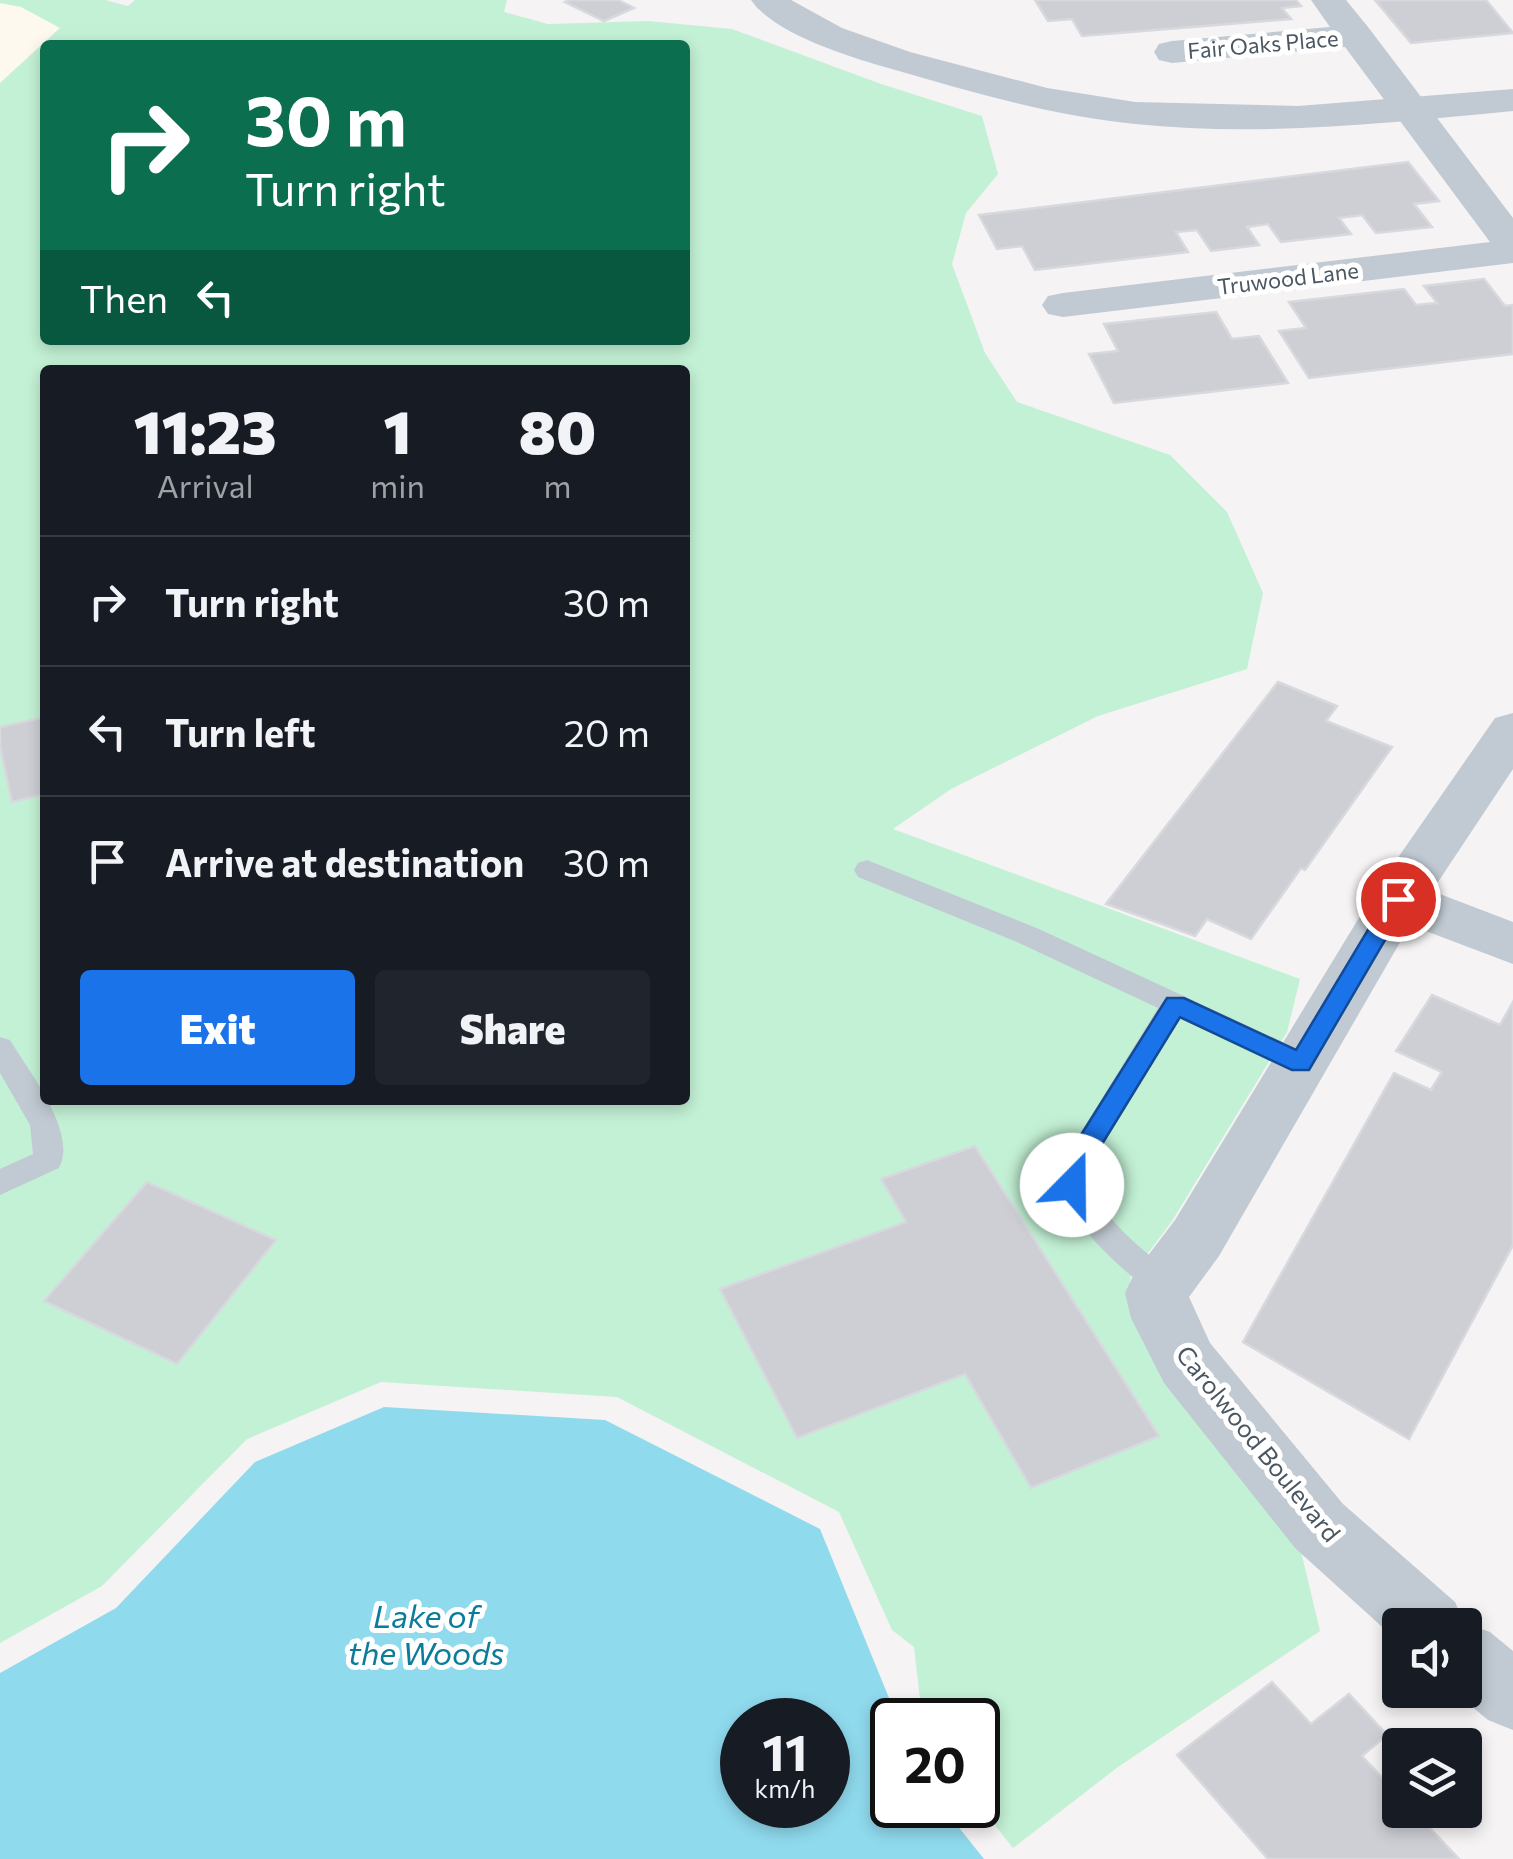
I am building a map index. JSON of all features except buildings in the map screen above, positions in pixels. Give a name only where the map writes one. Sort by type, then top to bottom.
[{"type":"street","points":[[768,0],[841,39],[912,64],[1084,106],[1202,116],[1309,116],[1513,100]]},
{"type":"street","points":[[1328,0],[1513,248]]},
{"type":"street","name":"Fair Oaks Place","points":[[1172,52],[1355,36]]},
{"type":"street","name":"Truwood Lane","points":[[1063,305],[1513,248]]},
{"type":"street","points":[[1162,1285],[1197,1238],[1398,899],[1513,730]]},
{"type":"street","points":[[1398,899],[1513,944]]},
{"type":"street","name":"Carolwood Boulevard","points":[[1162,1285],[1156,1293],[1162,1318],[1187,1363],[1319,1526],[1411,1608]]},
{"type":"street","points":[[1482,1670],[1513,1696]]},
{"type":"lane","points":[[867,870],[1028,936],[1301,1063]]},
{"type":"lane","points":[[1162,1285],[1091,1215],[1072,1185],[1073,1169],[1176,1004]]},
{"type":"lane","points":[[0,1048],[45,1124],[48,1160],[0,1183]]},
{"type":"shaded area","points":[[0,3],[21,7],[61,27],[47,40],[40,40],[40,46],[0,83]]},
{"type":"green space","points":[[0,0],[105,0],[128,6],[135,0],[507,0],[504,12],[548,24],[648,21],[732,29],[982,116],[998,174],[966,213],[952,264],[985,353],[1017,402],[1170,455],[1227,512],[1263,593],[1247,669],[1098,716],[951,789],[893,829],[1300,979],[1287,1032],[1172,1221],[1131,1276],[1128,1296],[1300,1547],[1320,1631],[1118,1767],[1013,1848],[997,1828],[1000,1698],[920,1698],[914,1647],[892,1630],[839,1512],[617,1397],[381,1382],[247,1439],[102,1586],[0,1643],[0,83],[40,46],[40,345],[690,345],[690,40],[47,40],[60,28]]},
{"type":"water","name":"Lake of the Woods","points":[[384,1407],[605,1420],[820,1529],[889,1698],[870,1698],[870,1828],[959,1828],[984,1859],[0,1859],[0,1673],[116,1608],[255,1462]]},
{"type":"route","points":[[1072,1185],[1073,1169],[1176,1004],[1301,1063],[1398,899]]}]
